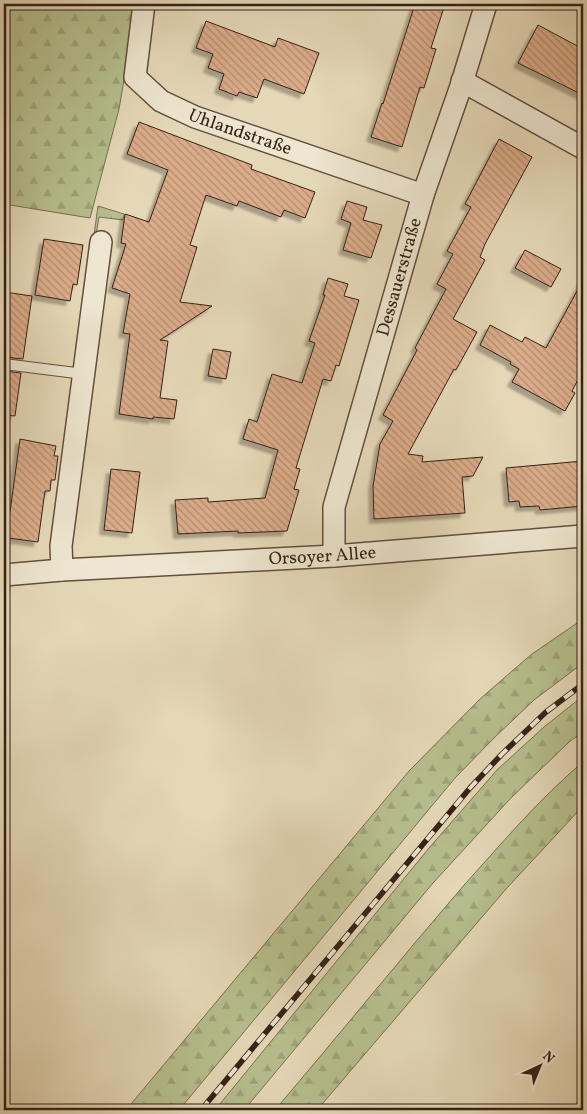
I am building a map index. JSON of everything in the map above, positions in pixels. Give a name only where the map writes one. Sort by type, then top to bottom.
[{"type":"street","name":"Uhlandstraße","points":[[144,4],[135,77],[161,100],[196,118],[424,195]]},
{"type":"street","name":"Dessauerstraße","points":[[334,556],[334,507],[424,195],[486,4]]},
{"type":"street","points":[[462,81],[583,148]]},
{"type":"street","points":[[62,570],[61,546],[101,242]]},
{"type":"street","name":"Orsoyer Allee","points":[[4,575],[62,570],[334,556],[583,536]]},
{"type":"lane","points":[[4,364],[84,374]]},
{"type":"green space","points":[[4,4],[137,4],[119,109],[90,218],[4,204]]},
{"type":"green space","points":[[98,206],[124,214],[123,220],[99,217],[96,235],[94,235]]},
{"type":"green space","points":[[583,619],[583,663],[534,700],[455,778],[179,1110],[126,1110],[409,771],[480,699],[532,654]]},
{"type":"green space","points":[[583,696],[583,732],[569,742],[510,799],[433,883],[244,1110],[215,1110],[429,848],[497,770],[544,727]]},
{"type":"green space","points":[[583,762],[583,806],[506,889],[317,1110],[275,1110],[465,884],[537,805]]},
{"type":"building","points":[[415,4],[445,4],[431,48],[436,49],[424,88],[420,87],[402,147],[371,137]]},
{"type":"building","points":[[206,21],[275,47],[278,38],[319,53],[304,94],[264,79],[257,98],[239,92],[237,96],[219,89],[224,74],[208,68],[213,54],[196,48]]},
{"type":"building","points":[[538,25],[583,49],[583,95],[518,63]]},
{"type":"building","points":[[139,122],[252,165],[251,169],[315,192],[305,218],[284,210],[281,217],[239,201],[237,206],[206,195],[190,245],[197,247],[180,302],[212,306],[160,340],[168,341],[160,398],[177,400],[174,419],[153,417],[153,419],[119,414],[130,334],[123,333],[130,294],[112,288],[126,244],[121,243],[125,214],[149,222],[168,170],[127,154]]},
{"type":"building","points":[[499,139],[532,157],[485,244],[480,257],[485,260],[453,319],[477,332],[456,370],[454,369],[408,454],[423,456],[422,462],[483,457],[473,476],[462,477],[465,513],[374,519],[373,486],[380,444],[393,421],[383,415],[446,289],[437,284],[453,254],[447,251],[471,207],[465,204]]},
{"type":"building","points":[[347,201],[367,207],[363,220],[382,225],[371,258],[343,250],[351,223],[341,219]]},
{"type":"building","points":[[44,239],[83,245],[77,285],[73,284],[70,301],[35,295]]},
{"type":"building","points":[[525,250],[561,269],[551,287],[515,268]]},
{"type":"building","points":[[328,278],[348,284],[344,296],[359,300],[339,366],[336,365],[331,381],[323,379],[296,468],[300,469],[294,489],[299,490],[287,531],[178,534],[175,500],[208,498],[208,502],[265,498],[278,450],[243,439],[249,419],[257,422],[272,374],[302,383],[315,343],[309,341],[325,295],[323,295]]},
{"type":"building","points":[[583,280],[583,370],[572,391],[575,393],[565,411],[512,382],[519,369],[510,364],[511,362],[480,345],[490,325],[522,342],[525,337],[546,348]]},
{"type":"building","points":[[4,292],[32,296],[23,359],[4,357]]},
{"type":"building","points":[[213,349],[231,352],[226,379],[208,376]]},
{"type":"building","points":[[4,371],[21,373],[15,416],[4,415]]},
{"type":"building","points":[[20,439],[56,446],[54,456],[58,456],[55,480],[51,480],[50,491],[45,491],[38,542],[8,538],[8,534],[5,534],[7,511],[10,512]]},
{"type":"building","points":[[583,461],[583,506],[540,510],[539,506],[520,507],[519,501],[509,502],[506,468]]},
{"type":"building","points":[[111,469],[140,472],[132,533],[104,530]]},
{"type":"railway","points":[[201,1110],[470,788],[546,712],[583,684]]}]
